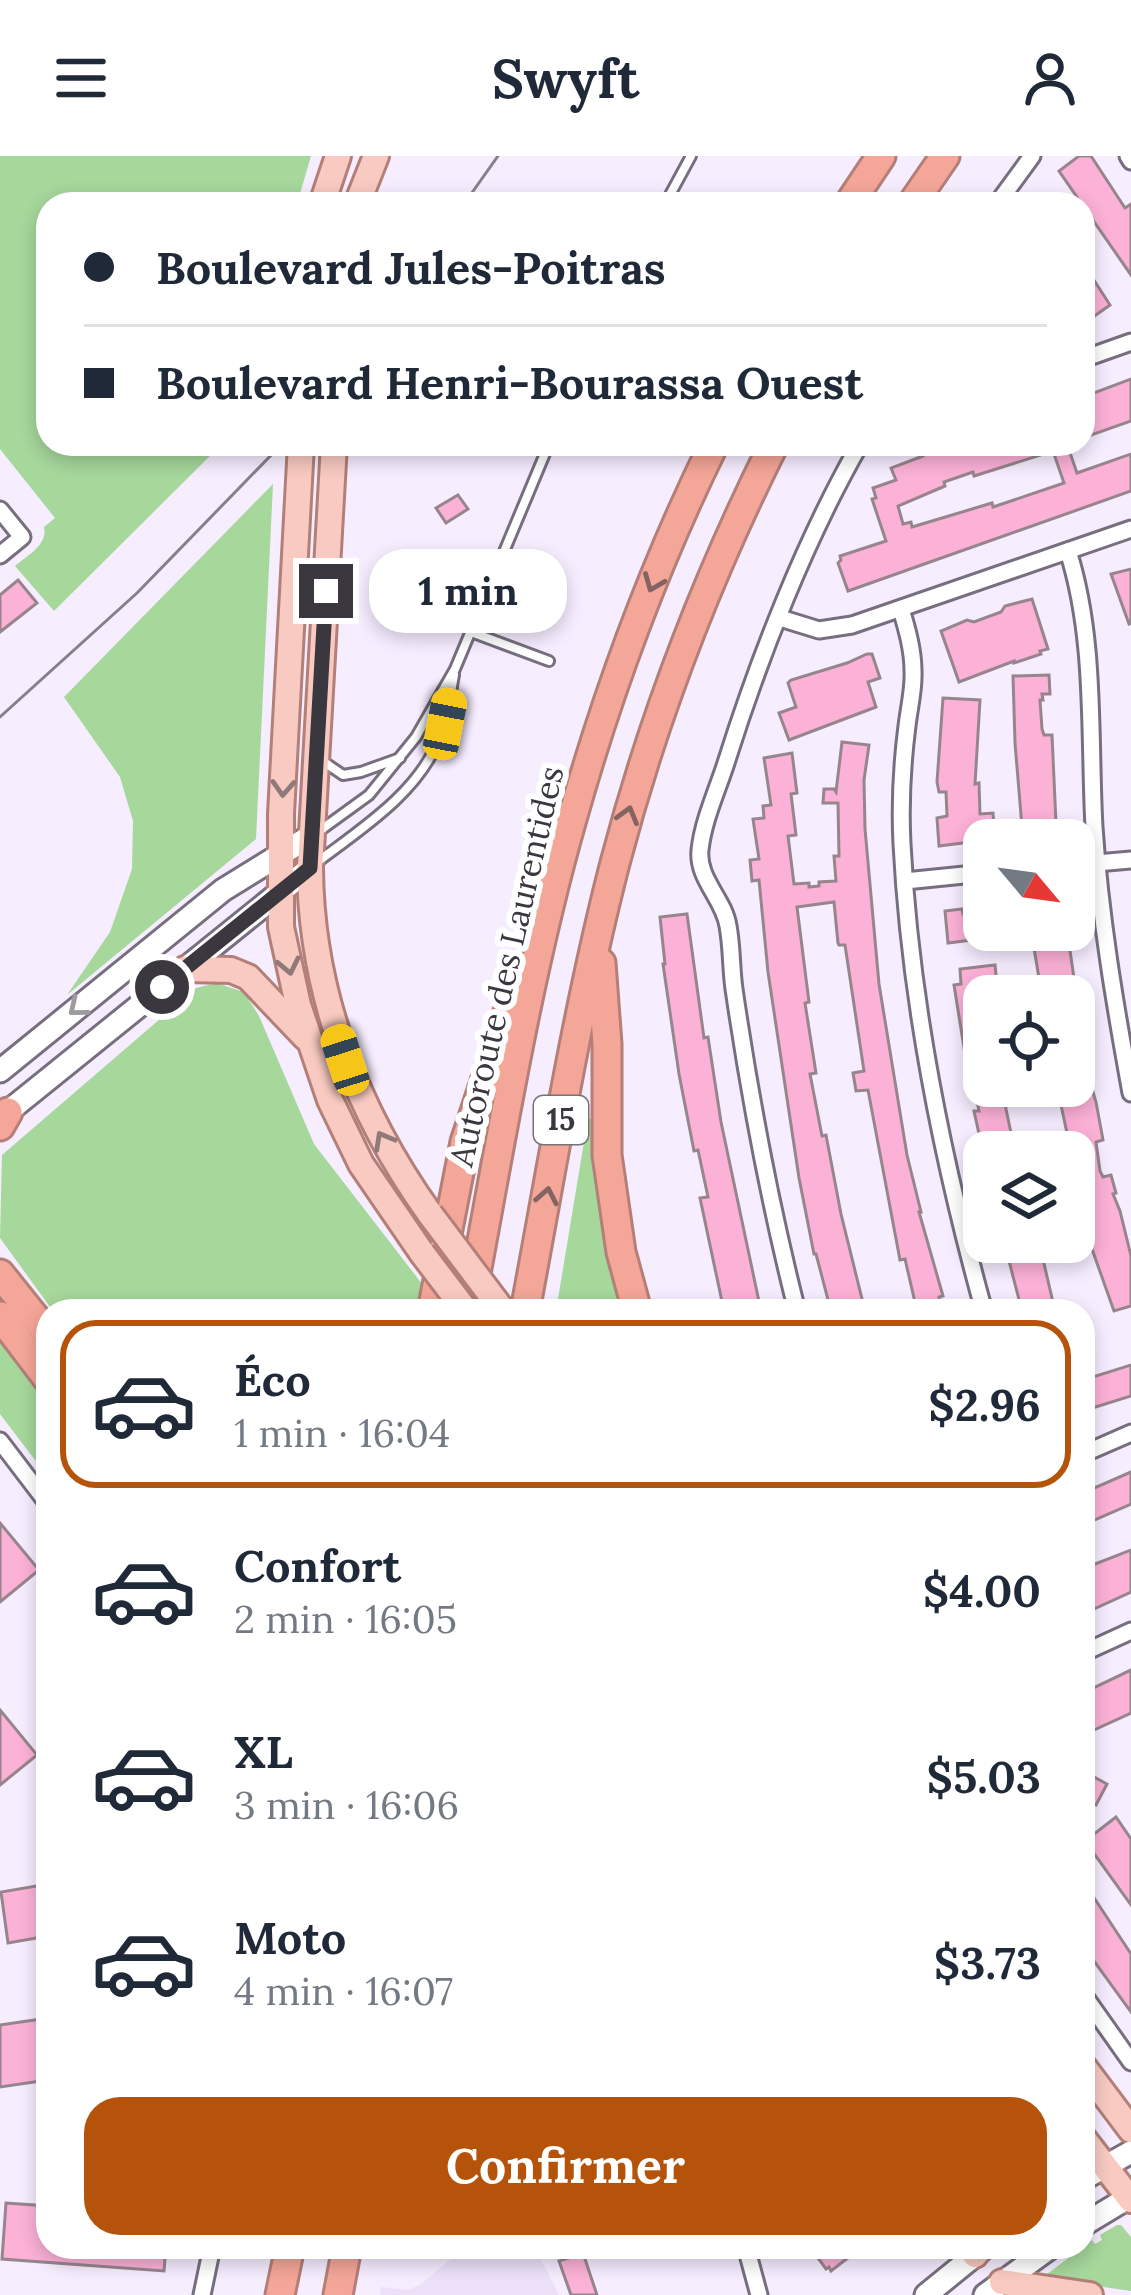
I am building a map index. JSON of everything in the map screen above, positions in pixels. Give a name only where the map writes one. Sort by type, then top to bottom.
[{"type":"highway","points":[[857,192],[881,156]]},
{"type":"highway","points":[[921,192],[945,156]]},
{"type":"highway","name":"Autoroute des Laurentides","points":[[470,1299],[533,980],[572,818],[638,620],[709,456]]},
{"type":"highway","name":"15","points":[[527,1299],[599,928],[625,826],[661,712],[712,577],[768,456]]},
{"type":"highway","points":[[434,1299],[465,1142],[572,818]]},
{"type":"highway","points":[[599,928],[608,1155],[634,1299]]},
{"type":"highway","points":[[0,1269],[10,1306],[36,1356]]},
{"type":"highway","points":[[10,1306],[36,1325]]},
{"type":"highway","points":[[280,2295],[288,2259]]},
{"type":"highway","points":[[338,2295],[345,2259]]},
{"type":"main road","points":[[326,192],[338,156]]},
{"type":"main road","points":[[362,192],[376,156]]},
{"type":"main road","points":[[300,456],[280,855],[283,940],[308,1039],[351,1144],[386,1202],[458,1299]]},
{"type":"main road","points":[[333,456],[310,868],[320,966],[345,1060],[377,1131],[430,1214],[494,1299]]},
{"type":"main road","points":[[184,969],[231,970],[248,977],[308,1039]]},
{"type":"main road","points":[[1095,2082],[1131,2130]]},
{"type":"main road","points":[[1095,2174],[1130,2198]]},
{"type":"main road","points":[[994,2288],[1090,2295]]},
{"type":"street","points":[[1006,192],[1031,156]]},
{"type":"street","points":[[1095,355],[1131,342]]},
{"type":"street","points":[[794,1299],[760,1148],[734,992],[728,923],[699,855],[730,750],[780,618],[854,456]]},
{"type":"street","points":[[0,510],[22,537],[0,555]]},
{"type":"street","points":[[780,618],[807,628],[852,625],[1131,530]]},
{"type":"street","points":[[1068,551],[1085,622],[1097,863],[1110,976],[1131,1093]]},
{"type":"street","points":[[901,609],[913,672],[901,800],[905,881],[927,1055],[981,1299]]},
{"type":"street","points":[[0,1071],[223,890],[312,836]]},
{"type":"street","points":[[1097,863],[1131,860]]},
{"type":"street","points":[[3,1119],[310,868]]},
{"type":"street","points":[[905,881],[963,875]]},
{"type":"street","points":[[1095,1449],[1131,1433]]},
{"type":"street","points":[[0,1441],[36,1488]]},
{"type":"street","points":[[1095,1648],[1131,1631]]},
{"type":"street","points":[[1095,2011],[1131,2062]]},
{"type":"street","points":[[1095,2172],[1131,2152]]},
{"type":"street","points":[[1095,2218],[1130,2198]]},
{"type":"street","points":[[202,2295],[210,2259]]},
{"type":"street","points":[[749,2259],[759,2295]]},
{"type":"street","points":[[926,2295],[968,2259]]},
{"type":"street","points":[[994,2288],[1034,2259]]},
{"type":"lane","points":[[672,192],[691,156]]},
{"type":"lane","points":[[312,836],[369,795],[401,758],[455,669],[544,456]]},
{"type":"lane","points":[[471,632],[549,661]]},
{"type":"lane","points":[[310,868],[417,778],[445,724],[455,669]]},
{"type":"lane","points":[[317,756],[343,775],[401,758]]},
{"type":"shaded area","points":[[451,2259],[541,2259],[559,2295],[380,2295],[381,2287],[408,2290]]},
{"type":"green space","points":[[0,156],[311,156],[300,192],[36,192],[36,456],[210,456],[54,611],[15,566],[40,544],[44,527],[55,518],[0,449]]},
{"type":"green space","points":[[273,484],[256,839],[67,995],[110,932],[132,869],[133,821],[120,777],[64,697]]},
{"type":"green space","points":[[216,983],[244,992],[314,1144],[426,1289],[423,1299],[44,1299],[0,1238],[2,1155],[196,988]]},
{"type":"green space","points":[[588,1118],[599,1121],[628,1299],[558,1299]]},
{"type":"green space","points":[[0,1341],[36,1387],[36,1461],[0,1414]]},
{"type":"green space","points":[[1121,2225],[1131,2237],[1131,2291],[1042,2278],[1067,2259],[1095,2259],[1100,2235]]},
{"type":"building","points":[[1079,156],[1091,156],[1125,208],[1131,204],[1131,275],[1095,223],[1095,192],[1074,192],[1059,171]]},
{"type":"building","points":[[1095,282],[1110,305],[1095,316]]},
{"type":"building","points":[[1131,379],[1131,421],[1095,434],[1095,392]]},
{"type":"building","points":[[1131,454],[1131,491],[848,591],[840,556],[886,541],[872,499],[876,498],[873,488],[896,480],[891,468],[923,456],[1037,456],[944,482],[945,486],[898,506],[903,524],[911,522],[912,527],[1064,483],[1055,456],[1071,456],[1077,473]]},
{"type":"building","points":[[458,495],[468,509],[446,523],[436,508]]},
{"type":"building","points":[[1131,569],[1131,623],[1129,624],[1111,574]]},
{"type":"building","points":[[18,580],[37,603],[0,632],[0,595]]},
{"type":"building","points":[[1032,599],[1048,649],[959,682],[941,631]]},
{"type":"building","points":[[872,654],[880,678],[868,682],[876,707],[789,740],[779,713],[796,707],[788,683]]},
{"type":"building","points":[[1049,675],[1050,694],[1042,694],[1040,700],[1044,735],[1052,735],[1056,819],[1021,819],[1013,676]]},
{"type":"building","points":[[943,698],[980,700],[975,784],[979,783],[980,814],[993,813],[993,819],[963,819],[963,843],[939,846],[937,818],[947,816],[946,792],[939,792]]},
{"type":"building","points":[[842,742],[869,745],[865,829],[879,984],[907,1155],[943,1296],[940,1299],[914,1299],[905,1259],[900,1260],[868,1090],[856,1091],[853,1073],[864,1071],[834,902],[797,907],[816,1073],[810,1074],[862,1299],[828,1299],[814,1254],[768,972],[759,880],[752,881],[750,860],[759,859],[753,819],[764,818],[763,806],[771,805],[764,758],[792,753],[796,835],[788,836],[794,884],[809,883],[809,887],[836,881],[838,803],[823,803],[824,789],[836,792]]},
{"type":"building","points":[[962,909],[963,941],[948,943],[945,911]]},
{"type":"building","points":[[687,914],[704,1038],[708,1037],[758,1299],[721,1299],[700,1198],[708,1197],[679,1074],[660,917]]},
{"type":"building","points":[[1034,951],[1070,951],[1074,975],[1038,975]]},
{"type":"building","points":[[995,965],[996,975],[963,975],[963,1041],[954,985],[961,984],[960,969]]},
{"type":"building","points":[[1095,1102],[1103,1140],[1096,1142],[1100,1171],[1103,1177],[1111,1175],[1131,1256],[1131,1306],[1114,1311],[1095,1258],[1095,1131],[1067,1131],[1061,1107],[1095,1107]]},
{"type":"building","points":[[978,1107],[1006,1107],[1011,1131],[978,1131],[974,1111]]},
{"type":"building","points":[[1010,1263],[1044,1263],[1052,1299],[1019,1299]]},
{"type":"building","points":[[1131,1365],[1131,1396],[1095,1407],[1095,1376]]},
{"type":"building","points":[[1131,1472],[1131,1504],[1095,1520],[1095,1488]]},
{"type":"building","points":[[0,1523],[36,1572],[0,1602]]},
{"type":"building","points":[[1131,1550],[1131,1592],[1095,1608],[1095,1564]]},
{"type":"building","points":[[1131,1670],[1131,1713],[1095,1730],[1095,1687]]},
{"type":"building","points":[[0,1710],[36,1756],[0,1785]]},
{"type":"building","points":[[1095,1778],[1107,1784],[1095,1804]]},
{"type":"building","points":[[1116,1817],[1131,1839],[1131,1905],[1095,1855],[1095,1833]]},
{"type":"building","points":[[36,1886],[36,1938],[8,1943],[1,1892]]},
{"type":"building","points":[[1095,1899],[1131,1954],[1131,2012],[1095,1962]]},
{"type":"building","points":[[36,2020],[36,2082],[0,2087],[0,2025]]},
{"type":"building","points":[[6,2203],[36,2205],[36,2259],[165,2259],[164,2271],[2,2259]]},
{"type":"building","points":[[585,2259],[597,2295],[571,2295],[559,2261]]},
{"type":"building","points":[[819,2259],[846,2259],[831,2271]]},
{"type":"tram line","points":[[472,192],[498,156]]},
{"type":"tram line","points":[[0,717],[137,593],[270,456]]},
{"type":"route","points":[[162,987],[310,868],[326,591]]}]
